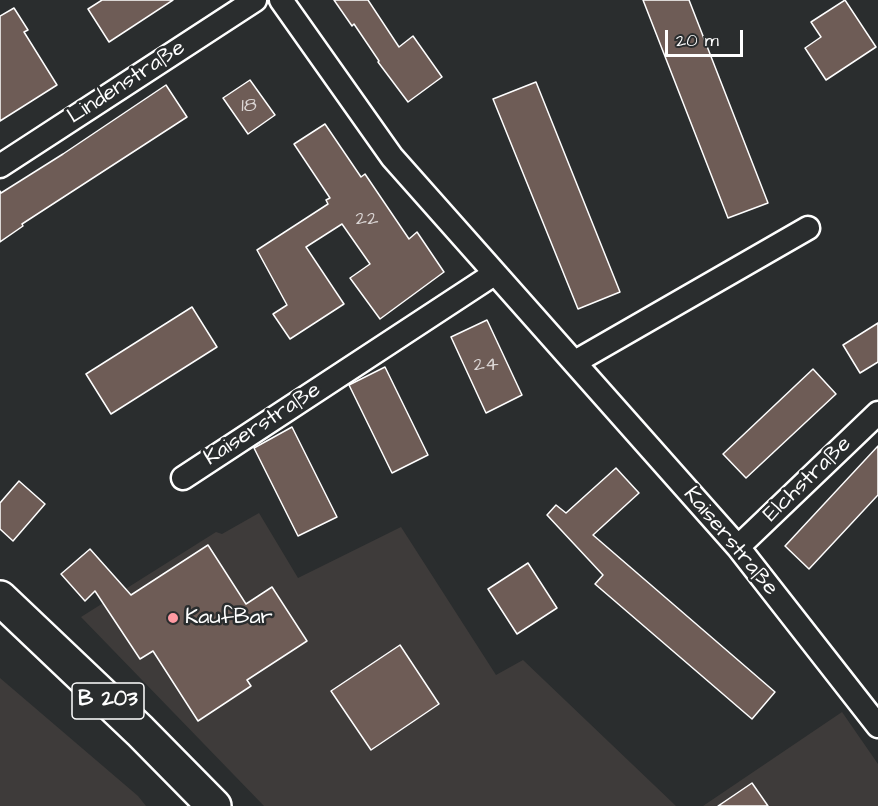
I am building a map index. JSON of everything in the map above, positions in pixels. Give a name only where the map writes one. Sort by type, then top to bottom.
[{"type":"main road","name":"B 203","points":[[0,598],[140,731],[214,806]]},
{"type":"street","name":"Lindenstraße","points":[[0,166],[255,0]]},
{"type":"street","name":"Kaiserstraße","points":[[281,0],[392,157],[738,547],[878,726]]},
{"type":"street","points":[[575,362],[808,228]]},
{"type":"street","name":"Kaiserstraße","points":[[183,478],[495,274]]},
{"type":"street","name":"Elchstraße","points":[[738,547],[878,413]]},
{"type":"shaded area","points":[[259,513],[298,578],[401,527],[496,675],[523,660],[676,806],[264,806],[81,617],[216,532],[222,534]]},
{"type":"shaded area","points":[[0,678],[138,796],[146,806],[0,806]]},
{"type":"shaded area","points":[[842,712],[878,764],[878,806],[703,806]]},
{"type":"building","points":[[102,0],[173,0],[109,42],[88,9]]},
{"type":"building","points":[[334,0],[368,0],[399,47],[413,36],[442,77],[408,102],[378,62],[354,24],[352,26]]},
{"type":"building","points":[[643,0],[689,0],[768,203],[728,218]]},
{"type":"building","points":[[845,0],[876,47],[826,80],[805,48],[821,37],[811,22]]},
{"type":"building","points":[[14,8],[28,30],[24,32],[57,85],[0,121],[0,16]]},
{"type":"building","points":[[250,80],[275,115],[248,134],[223,98]]},
{"type":"building","points":[[536,82],[620,292],[578,309],[493,99]]},
{"type":"building","points":[[166,85],[187,117],[22,224],[23,226],[0,242],[0,191],[1,193],[63,154]]},
{"type":"building","points":[[325,124],[361,177],[365,174],[409,239],[417,232],[444,272],[380,319],[350,278],[370,264],[342,224],[306,247],[344,304],[290,339],[273,314],[287,305],[257,250],[328,204],[326,200],[330,198],[294,144]]},
{"type":"building","points":[[192,307],[217,347],[111,414],[86,374]]},
{"type":"building","points":[[487,320],[522,395],[486,413],[451,337]]},
{"type":"building","points":[[878,323],[878,362],[860,373],[843,345]]},
{"type":"building","points":[[385,367],[428,455],[392,473],[349,385]]},
{"type":"building","points":[[813,369],[836,394],[746,478],[723,454]]},
{"type":"building","points":[[292,427],[337,517],[298,536],[254,448]]},
{"type":"building","points":[[878,446],[878,495],[809,569],[785,546]]},
{"type":"building","points":[[616,468],[639,493],[593,535],[775,692],[752,719],[595,584],[603,575],[547,515],[556,505],[566,513]]},
{"type":"building","points":[[19,481],[45,504],[13,541],[0,529],[0,503]]},
{"type":"building","points":[[208,545],[246,604],[272,587],[307,641],[247,680],[251,686],[198,721],[153,651],[140,659],[95,591],[85,601],[61,574],[90,549],[131,595]]},
{"type":"building","points":[[528,563],[557,608],[517,634],[488,589]]},
{"type":"building","points":[[400,645],[439,704],[371,750],[331,691]]},
{"type":"building","points":[[752,783],[768,806],[718,806]]},
{"type":"place","name":"KaufBar","points":[[173,618]]}]
